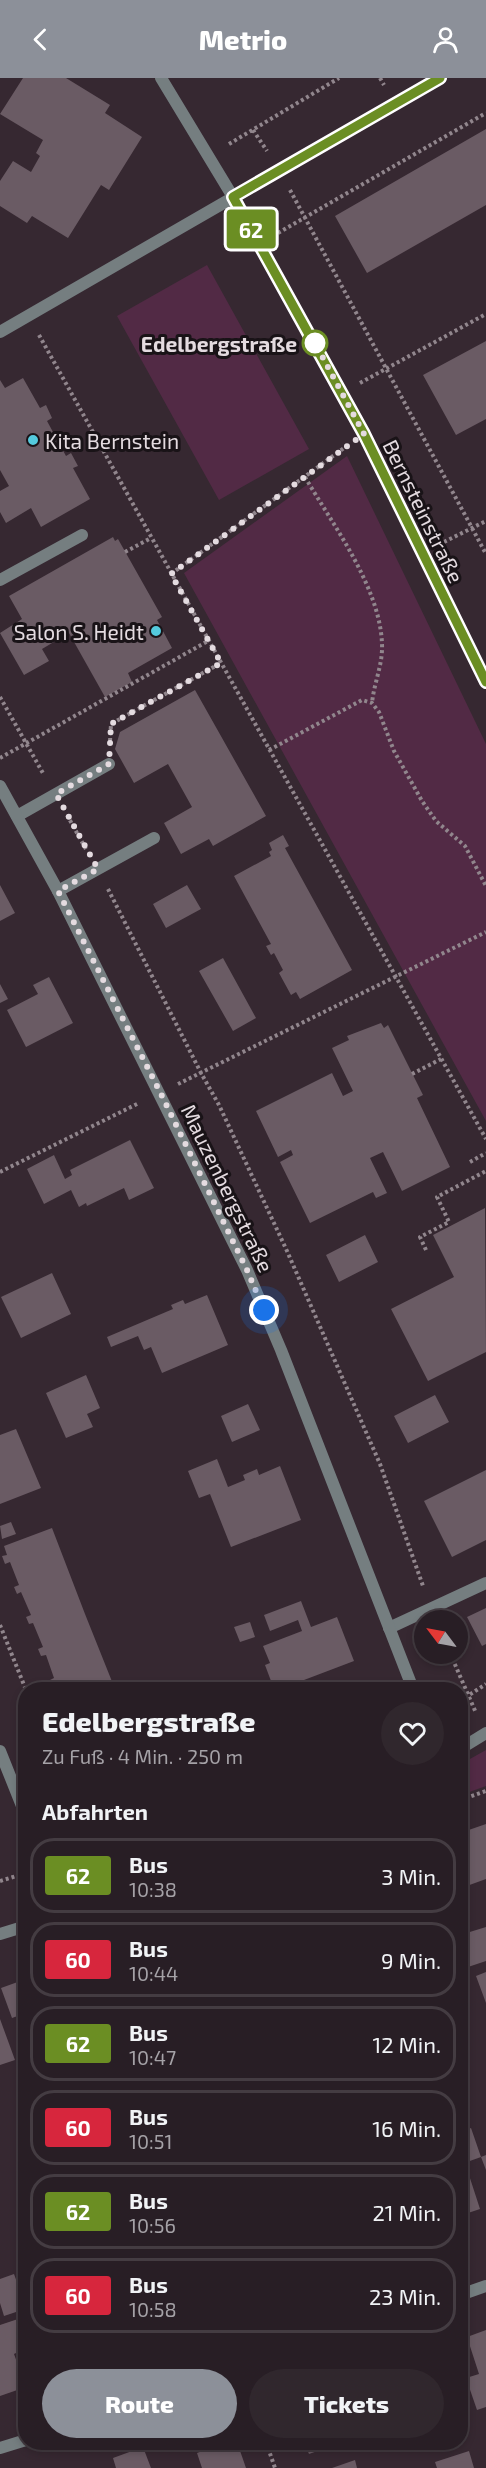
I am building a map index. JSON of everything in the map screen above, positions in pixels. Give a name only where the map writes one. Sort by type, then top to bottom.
[{"type":"street","name":"Bernsteinstraße","points":[[161,78],[233,197],[342,393],[486,682]]},
{"type":"street","points":[[0,332],[440,78]]},
{"type":"street","points":[[0,580],[82,535]]},
{"type":"street","points":[[17,816],[109,764]]},
{"type":"street","name":"Mauzenbergstraße","points":[[0,786],[58,891],[247,1270],[281,1350],[411,1682]]},
{"type":"street","points":[[58,891],[154,838]]},
{"type":"street","points":[[389,1628],[486,1583]]},
{"type":"street","points":[[468,1744],[485,1733]]},
{"type":"street","points":[[0,1751],[18,1796]]},
{"type":"street","points":[[0,1934],[18,1928]]},
{"type":"street","points":[[468,2292],[486,2286]]},
{"type":"street","points":[[0,2448],[18,2442]]},
{"type":"path","points":[[208,157],[339,78]]},
{"type":"path","points":[[259,244],[486,113]]},
{"type":"path","points":[[253,130],[306,218],[486,554]]},
{"type":"path","points":[[342,393],[486,314]]},
{"type":"path","points":[[28,316],[486,1139]]},
{"type":"path","points":[[171,574],[364,434]]},
{"type":"path","points":[[305,477],[352,554],[366,585],[378,621],[382,644],[372,703]]},
{"type":"path","points":[[423,553],[486,521]]},
{"type":"path","points":[[125,552],[151,538]]},
{"type":"path","points":[[0,758],[208,641]]},
{"type":"path","points":[[109,764],[111,724],[221,663]]},
{"type":"path","points":[[0,698],[98,869],[219,1105],[287,1251],[375,1454],[431,1608]]},
{"type":"path","points":[[269,750],[362,700],[372,703],[394,752],[422,801],[436,821],[465,846],[486,886]]},
{"type":"path","points":[[0,1172],[486,932]]},
{"type":"path","points":[[412,1074],[441,1059]]},
{"type":"path","points":[[470,1162],[486,1153]]},
{"type":"path","points":[[426,1250],[420,1237],[449,1222],[437,1197],[486,1171]]},
{"type":"path","points":[[0,1624],[23,1682]]},
{"type":"path","points":[[455,1664],[463,1682]]},
{"type":"path","points":[[485,1733],[469,1696],[486,1684]]},
{"type":"path","points":[[468,1797],[486,1791]]},
{"type":"path","points":[[0,1881],[18,1875]]},
{"type":"path","points":[[269,2450],[275,2468]]},
{"type":"shaded area","points":[[207,265],[309,449],[219,500],[117,316]]},
{"type":"shaded area","points":[[347,456],[486,744],[486,1121],[184,573]]},
{"type":"shaded area","points":[[486,1750],[486,1786],[468,1792],[468,1760]]},
{"type":"building","points":[[23,78],[66,78],[110,105],[105,113],[142,137],[109,190],[101,185],[68,238],[32,216],[27,223],[0,206],[0,181],[13,161],[31,172],[40,156],[36,153],[43,140],[0,114]]},
{"type":"building","points":[[486,129],[486,205],[367,273],[335,216]]},
{"type":"building","points":[[486,341],[486,419],[456,435],[423,375]]},
{"type":"building","name":"Kita Bernstein","points":[[23,378],[40,408],[46,405],[52,418],[47,421],[66,456],[71,453],[78,466],[73,468],[90,499],[41,527],[31,508],[6,523],[0,512],[0,491],[9,486],[0,470],[0,380],[5,388]]},
{"type":"building","points":[[113,537],[115,541],[118,539],[162,617],[157,620],[172,648],[128,673],[132,682],[105,697],[69,633],[42,649],[49,661],[24,675],[0,633],[22,619],[9,596]]},
{"type":"building","points":[[195,690],[266,816],[213,846],[209,839],[181,854],[164,823],[192,807],[168,764],[134,783],[115,749],[120,732]]},
{"type":"building","points":[[283,835],[289,846],[285,848],[352,970],[300,999],[296,992],[291,995],[279,973],[283,970],[274,953],[271,955],[266,946],[271,944],[234,876],[271,856],[269,852],[272,850],[269,843]]},
{"type":"building","points":[[0,885],[15,913],[0,921]]},
{"type":"building","points":[[187,885],[201,909],[166,928],[153,904]]},
{"type":"building","points":[[223,958],[256,1018],[233,1031],[199,971]]},
{"type":"building","points":[[49,977],[73,1023],[26,1047],[7,1010],[38,994],[33,985]]},
{"type":"building","points":[[0,984],[8,999],[0,1003]]},
{"type":"building","points":[[381,1023],[384,1028],[388,1025],[423,1095],[417,1098],[450,1167],[402,1191],[383,1152],[370,1158],[387,1193],[376,1198],[373,1192],[310,1223],[280,1162],[293,1155],[291,1150],[278,1157],[256,1111],[332,1073],[343,1096],[353,1091],[332,1048],[349,1040],[347,1036]]},
{"type":"building","points":[[130,1140],[154,1188],[129,1200],[124,1188],[87,1206],[86,1203],[79,1207],[71,1190],[44,1204],[27,1169],[54,1155],[65,1179],[72,1175],[70,1170]]},
{"type":"building","points":[[485,1208],[486,1352],[428,1381],[391,1309],[454,1277],[433,1235]]},
{"type":"building","points":[[365,1235],[378,1262],[339,1282],[326,1255]]},
{"type":"building","points":[[52,1273],[71,1314],[21,1338],[1,1297]]},
{"type":"building","points":[[207,1295],[228,1345],[162,1373],[151,1347],[144,1350],[138,1336],[111,1347],[107,1337],[173,1309],[171,1305],[183,1300],[185,1304]]},
{"type":"building","points":[[86,1375],[100,1408],[87,1414],[93,1427],[66,1438],[46,1393]]},
{"type":"building","points":[[435,1395],[449,1422],[408,1443],[394,1416]]},
{"type":"building","points":[[248,1404],[260,1430],[232,1442],[221,1416]]},
{"type":"building","points":[[16,1429],[41,1488],[0,1504],[0,1435]]},
{"type":"building","points":[[217,1459],[228,1487],[245,1480],[243,1475],[257,1469],[259,1475],[280,1466],[301,1520],[231,1547],[210,1494],[199,1498],[188,1471]]},
{"type":"building","points":[[486,1470],[486,1540],[452,1557],[424,1501]]},
{"type":"building","points":[[11,1522],[16,1534],[2,1539],[0,1526]]},
{"type":"building","points":[[52,1528],[112,1682],[51,1682],[50,1680],[54,1678],[46,1655],[41,1656],[38,1649],[43,1647],[33,1623],[29,1624],[26,1617],[31,1615],[21,1592],[17,1594],[14,1587],[19,1585],[10,1562],[5,1564],[2,1556],[7,1555],[4,1546]]},
{"type":"building","points":[[301,1601],[311,1627],[337,1617],[354,1661],[304,1680],[305,1682],[271,1682],[265,1665],[270,1663],[263,1646],[302,1631],[298,1620],[270,1631],[264,1615]]},
{"type":"building","points":[[486,1608],[486,1644],[482,1646],[468,1617]]},
{"type":"building","points":[[250,1622],[255,1637],[240,1642],[234,1627]]},
{"type":"building","points":[[486,1824],[486,1879],[468,1886],[468,1830]]},
{"type":"building","points":[[486,1927],[486,1961],[468,1967],[468,1933]]},
{"type":"building","points":[[486,1972],[486,2003],[476,1976]]},
{"type":"building","points":[[18,1982],[18,2016],[12,2018],[1,1988]]},
{"type":"building","points":[[0,2019],[15,2060],[0,2065]]},
{"type":"building","points":[[471,2128],[481,2157],[468,2162],[468,2129]]},
{"type":"building","points":[[486,2155],[486,2170],[481,2157]]},
{"type":"building","points":[[468,2172],[480,2209],[468,2213]]},
{"type":"building","points":[[14,2274],[18,2285],[18,2319],[16,2312],[4,2316],[0,2303],[0,2279]]},
{"type":"building","points":[[18,2319],[18,2345],[16,2346],[18,2352],[14,2354],[18,2365],[18,2390],[0,2396],[0,2325]]},
{"type":"building","points":[[486,2330],[486,2407],[477,2410],[468,2377],[479,2374],[468,2337]]},
{"type":"building","points":[[135,2450],[144,2450],[151,2468],[116,2468],[113,2458]]},
{"type":"building","points":[[205,2450],[240,2450],[246,2468],[202,2468],[197,2453]]},
{"type":"building","points":[[307,2450],[320,2450],[309,2454]]},
{"type":"building","points":[[469,2451],[474,2468],[437,2468],[435,2462]]},
{"type":"building","points":[[355,2460],[357,2468],[332,2468]]},
{"type":"bus line","name":"62","points":[[440,78],[233,197],[364,434],[486,682]]},
{"type":"place","name":"Edelbergstraße","points":[[315,343]]},
{"type":"place","name":"Kita Bernstein","points":[[33,440]]},
{"type":"place","name":"Salon S. Heidt","points":[[156,631]]},
{"type":"route","points":[[264,1310],[247,1270],[160,1092],[58,891],[98,869],[56,794],[109,764],[111,724],[221,663],[171,574],[364,434],[315,343]]}]
